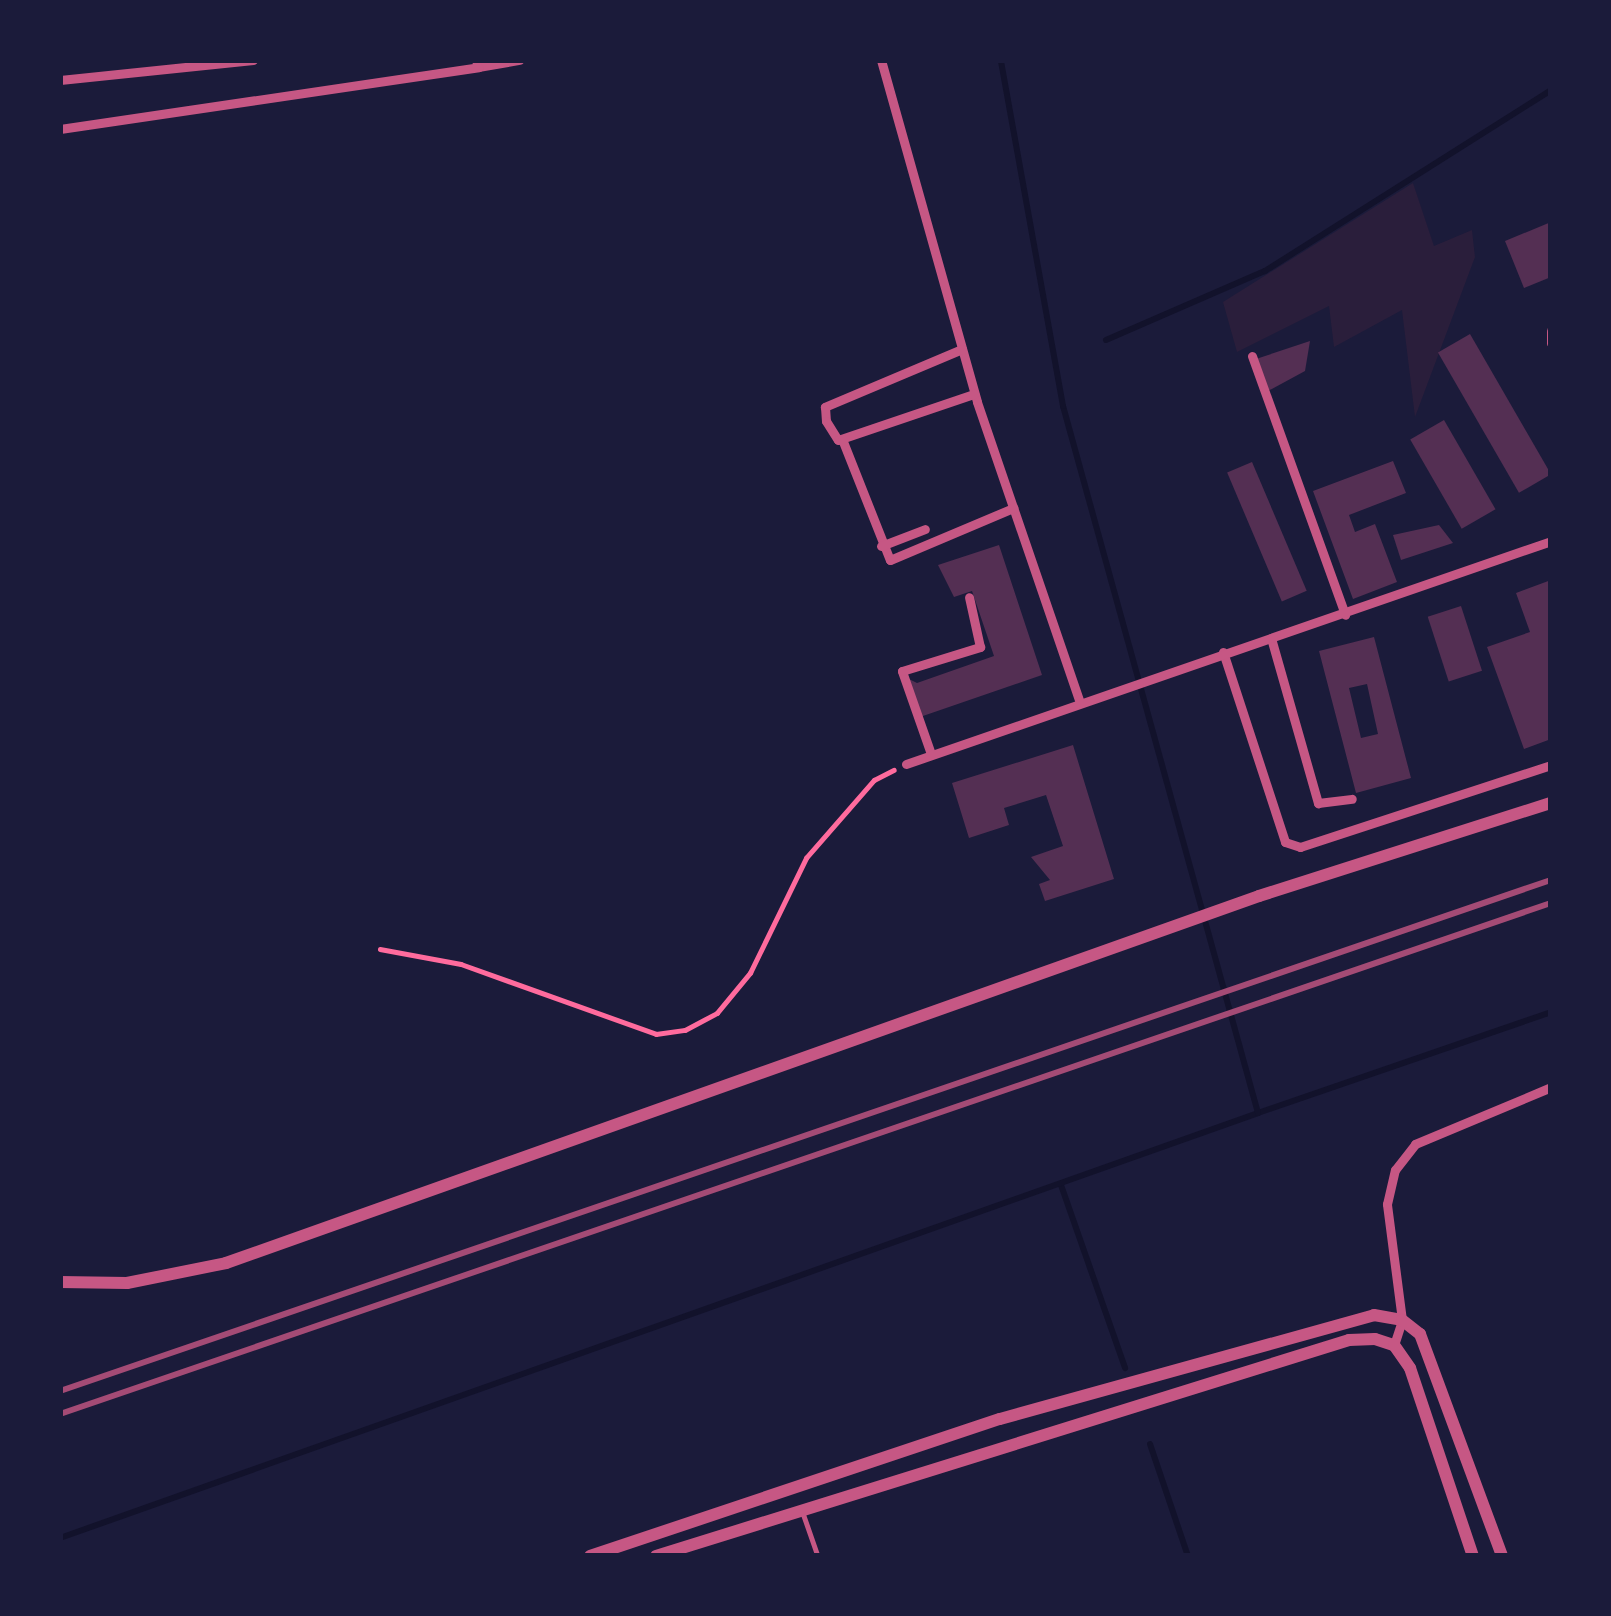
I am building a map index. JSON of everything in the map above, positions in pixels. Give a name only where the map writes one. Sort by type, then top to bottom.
[{"type":"street","points":[[60,80],[253,60]]},
{"type":"street","points":[[60,128],[519,60]]},
{"type":"street","points":[[880,60],[974,394],[1079,700]]},
{"type":"street","points":[[1551,331],[1551,343]]},
{"type":"street","points":[[962,349],[825,407],[830,432],[842,439],[890,560],[1013,508]]},
{"type":"street","points":[[1252,356],[1345,615]]},
{"type":"street","points":[[842,439],[974,394]]},
{"type":"street","points":[[881,546],[925,529]]},
{"type":"street","points":[[906,764],[1108,689],[1345,615],[1551,541]]},
{"type":"street","points":[[931,754],[902,671],[980,647],[969,598]]},
{"type":"street","points":[[1271,638],[1318,803],[1352,799]]},
{"type":"street","points":[[1223,652],[1285,842],[1300,847],[1551,765]]},
{"type":"street","points":[[60,1282],[127,1283],[226,1263],[1258,896],[1551,803]]},
{"type":"street","points":[[1472,1556],[1416,1382],[1394,1345],[1402,1320],[1387,1204],[1395,1170],[1415,1144],[1551,1087]]},
{"type":"street","points":[[590,1556],[1000,1419],[1292,1333],[1374,1315],[1402,1320],[1420,1334],[1502,1556]]},
{"type":"street","points":[[656,1556],[1349,1340],[1394,1345]]},
{"type":"lane","points":[[801,1508],[818,1556]]},
{"type":"path","points":[[380,949],[461,964],[656,1034],[686,1030],[717,1013],[749,973],[806,858],[874,780],[906,764]]},
{"type":"shaded area","points":[[1413,183],[1434,246],[1472,230],[1475,257],[1415,417],[1402,310],[1334,347],[1329,306],[1237,352],[1223,302]]},
{"type":"building","points":[[1551,222],[1551,277],[1524,288],[1505,241]]},
{"type":"building","points":[[1470,334],[1551,474],[1519,493],[1438,352]]},
{"type":"building","points":[[1310,341],[1305,371],[1268,391],[1256,359]]},
{"type":"building","points":[[1444,420],[1496,509],[1462,529],[1410,440]]},
{"type":"building","points":[[1393,461],[1406,493],[1349,515],[1355,532],[1375,524],[1397,582],[1353,599],[1313,491]]},
{"type":"building","points":[[1252,462],[1307,591],[1282,601],[1227,473]]},
{"type":"building","points":[[1439,525],[1453,543],[1401,560],[1393,535]]},
{"type":"building","points":[[999,545],[1042,675],[920,717],[907,678],[917,683],[994,656],[972,591],[954,597],[938,565]]},
{"type":"building","points":[[1551,580],[1551,739],[1524,749],[1487,647],[1530,632],[1516,593]]},
{"type":"building","points":[[1461,606],[1482,671],[1449,681],[1428,617]]},
{"type":"building","points":[[1374,637],[1411,778],[1356,793],[1319,651]],"holes":[[[1367,684],[1378,734],[1361,738],[1349,688]]]},
{"type":"building","points":[[1073,745],[1114,879],[1045,901],[1039,884],[1050,880],[1031,857],[1063,846],[1046,795],[1004,808],[1009,825],[969,838],[952,783]]},
{"type":"waterway","points":[[60,1538],[1258,1113],[1063,406],[1001,60]]},
{"type":"waterway","points":[[1106,340],[1265,271],[1551,90]]},
{"type":"waterway","points":[[1258,1113],[1551,1012]]},
{"type":"waterway","points":[[1061,1185],[1125,1368]]},
{"type":"waterway","points":[[1150,1444],[1188,1556]]},
{"type":"railway","points":[[60,1391],[1551,880]]},
{"type":"railway","points":[[60,1414],[1551,903]]}]
